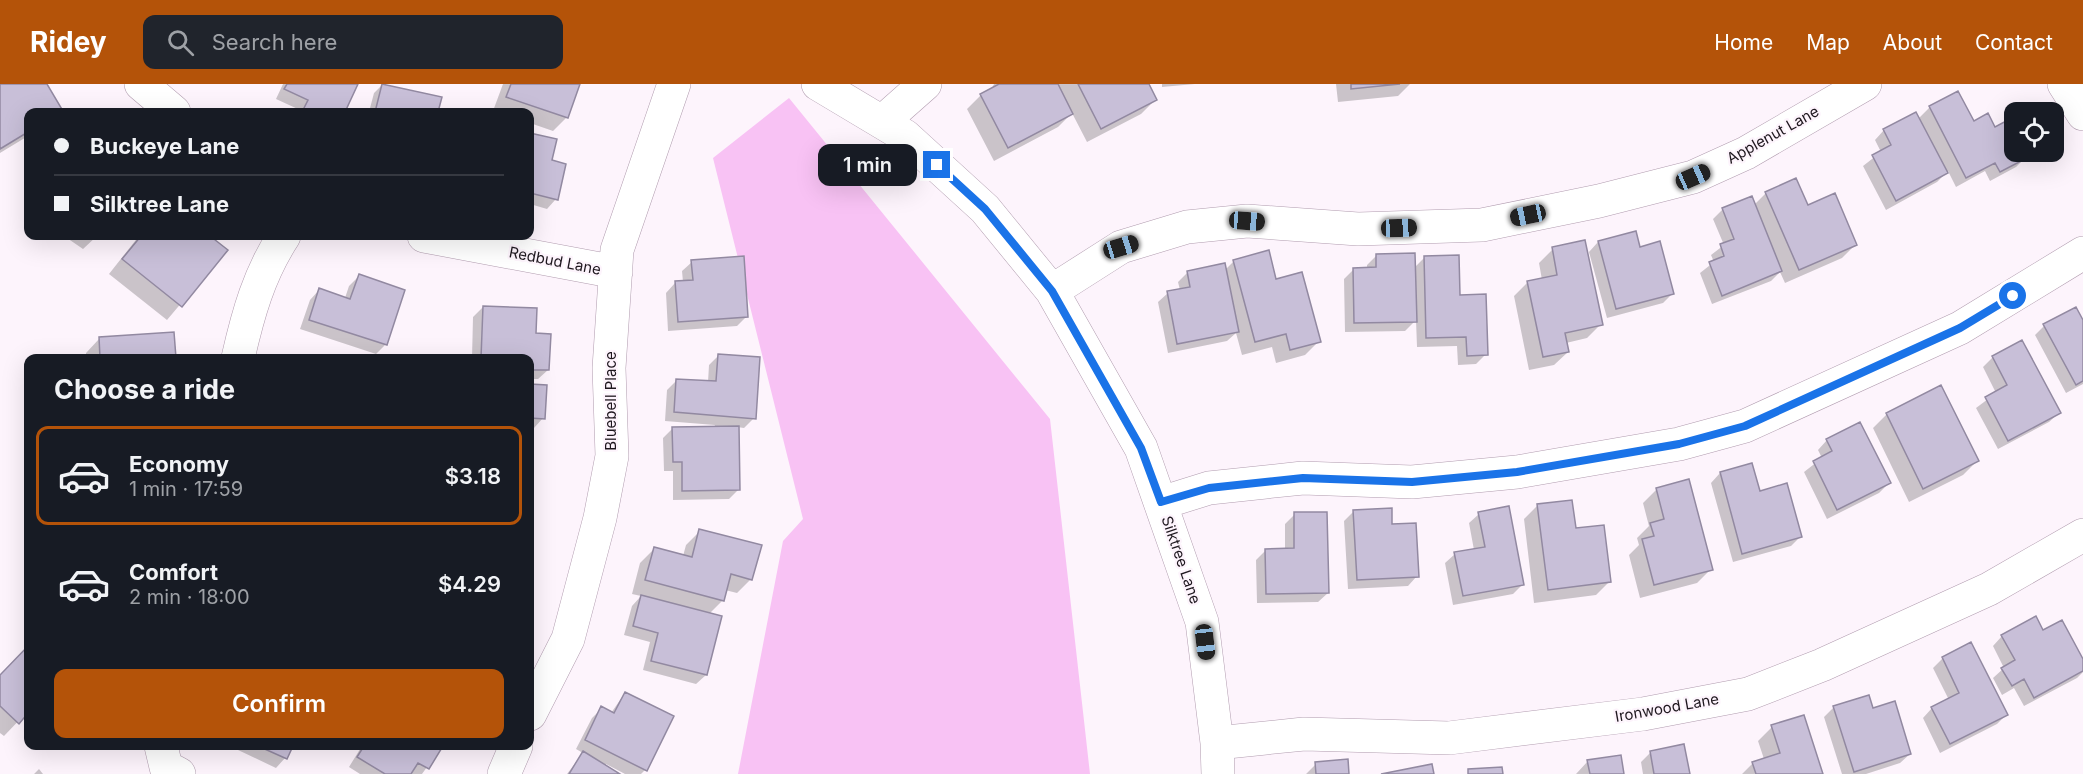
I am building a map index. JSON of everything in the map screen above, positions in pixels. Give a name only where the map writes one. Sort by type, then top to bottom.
[{"type":"street","points":[[141,84],[169,108]]},
{"type":"street","name":"Bluebell Place","points":[[534,706],[568,639],[600,518],[612,456],[609,368],[617,250],[674,84]]},
{"type":"street","name":"Silktree Lane","points":[[818,84],[905,136],[985,209],[1052,291],[1141,448],[1161,502],[1202,622],[1217,758]]},
{"type":"street","points":[[882,122],[925,84]]},
{"type":"street","name":"Applenut Lane","points":[[1052,291],[1121,247],[1187,226],[1247,221],[1358,230],[1482,225],[1599,201],[1693,177],[1746,153],[1865,84]]},
{"type":"street","points":[[2064,84],[2083,114]]},
{"type":"street","points":[[239,354],[250,306],[270,257],[281,240]]},
{"type":"street","name":"Redbud Lane","points":[[445,240],[616,272]]},
{"type":"street","points":[[1161,502],[1209,488],[1303,478],[1412,482],[1517,472],[1701,438],[1745,426],[1960,328],[2083,253]]},
{"type":"street","name":"Ironwood Lane","points":[[1217,758],[1304,734],[1449,738],[1643,714],[1748,694],[1822,665],[1989,589],[2083,535]]},
{"type":"street","points":[[162,750],[166,767],[179,774]]},
{"type":"street","points":[[504,774],[514,750]]},
{"type":"shaded area","points":[[789,98],[1050,419],[1090,774],[738,774],[783,541],[803,519],[713,158]]},
{"type":"building","points":[[0,84],[47,84],[61,108],[24,108],[24,134],[0,149]]},
{"type":"building","points":[[287,84],[358,84],[347,108],[304,108],[308,100],[284,89]]},
{"type":"building","points":[[382,84],[442,97],[439,108],[376,108]]},
{"type":"building","points":[[511,84],[580,84],[568,118],[506,97]]},
{"type":"building","points":[[999,84],[1058,84],[1073,114],[1008,148],[980,94]]},
{"type":"building","points":[[1078,84],[1149,84],[1157,100],[1101,129]]},
{"type":"building","points":[[1351,84],[1400,84],[1351,89]]},
{"type":"building","points":[[1958,91],[1974,121],[1988,113],[1995,127],[2004,122],[2004,162],[2019,162],[2000,172],[1995,163],[1966,178],[1929,106]]},
{"type":"building","points":[[1916,112],[1948,173],[1896,201],[1872,155],[1891,145],[1883,129]]},
{"type":"building","points":[[534,134],[557,139],[552,160],[566,164],[558,200],[534,194]]},
{"type":"building","points":[[1796,178],[1808,205],[1835,193],[1857,245],[1799,270],[1765,192]]},
{"type":"building","points":[[1752,196],[1782,271],[1722,296],[1709,262],[1724,256],[1720,244],[1734,239],[1722,208]]},
{"type":"building","points":[[1636,231],[1640,247],[1660,241],[1674,294],[1616,309],[1598,241]]},
{"type":"building","points":[[138,240],[215,240],[228,250],[182,307],[122,259]]},
{"type":"building","points":[[1585,240],[1603,325],[1565,333],[1569,352],[1543,357],[1527,281],[1557,275],[1552,247]]},
{"type":"building","points":[[1269,250],[1276,279],[1302,272],[1321,342],[1290,350],[1286,334],[1255,342],[1233,260]]},
{"type":"building","points":[[1415,253],[1417,322],[1354,323],[1353,268],[1376,267],[1376,254]]},
{"type":"building","points":[[1459,255],[1460,295],[1486,294],[1488,355],[1467,356],[1466,337],[1426,338],[1424,256]]},
{"type":"building","points":[[744,256],[748,317],[678,322],[675,281],[693,280],[691,260]]},
{"type":"building","points":[[1225,263],[1239,332],[1177,344],[1167,291],[1190,287],[1187,271]]},
{"type":"building","points":[[359,274],[405,290],[387,345],[309,320],[319,288],[350,299]]},
{"type":"building","points":[[483,306],[537,308],[536,333],[551,334],[549,370],[534,370],[534,354],[481,354]]},
{"type":"building","points":[[2076,307],[2083,320],[2083,381],[2076,385],[2043,324]]},
{"type":"building","points":[[174,332],[176,354],[100,354],[99,337]]},
{"type":"building","points":[[2022,340],[2061,413],[2008,441],[1985,397],[2007,385],[1992,356]]},
{"type":"building","points":[[718,354],[760,357],[756,419],[674,412],[676,379],[716,381]]},
{"type":"building","points":[[534,384],[547,385],[545,419],[534,418]]},
{"type":"building","points":[[1941,385],[1979,461],[1923,489],[1886,413]]},
{"type":"building","points":[[1860,422],[1891,483],[1837,510],[1813,461],[1832,451],[1826,439]]},
{"type":"building","points":[[739,426],[740,490],[682,491],[682,462],[673,462],[672,427]]},
{"type":"building","points":[[1752,463],[1760,491],[1787,483],[1802,537],[1742,554],[1720,472]]},
{"type":"building","points":[[1689,479],[1713,570],[1654,585],[1642,539],[1654,536],[1650,523],[1664,519],[1656,488]]},
{"type":"building","points":[[1572,500],[1576,528],[1604,525],[1611,582],[1548,590],[1537,504]]},
{"type":"building","points":[[1509,506],[1524,585],[1463,596],[1454,552],[1485,547],[1478,512]]},
{"type":"building","points":[[1392,508],[1392,524],[1416,523],[1419,577],[1357,580],[1353,510]]},
{"type":"building","points":[[1294,512],[1327,512],[1329,593],[1266,594],[1265,549],[1294,548]]},
{"type":"building","points":[[699,529],[762,545],[752,580],[731,574],[724,601],[645,580],[654,547],[692,557]]},
{"type":"building","points":[[641,595],[722,616],[707,675],[651,661],[658,633],[633,626]]},
{"type":"building","points":[[2036,616],[2043,630],[2062,620],[2083,659],[2083,671],[2034,698],[2024,679],[2012,686],[2001,668],[2015,660],[2001,635]]},
{"type":"building","points":[[1971,642],[2008,715],[1950,744],[1931,707],[1959,693],[1942,657]]},
{"type":"building","points":[[24,650],[24,718],[19,724],[0,706],[0,675]]},
{"type":"building","points":[[625,692],[674,716],[647,771],[585,740],[601,706],[614,713]]},
{"type":"building","points":[[1869,695],[1873,708],[1895,701],[1911,754],[1854,772],[1833,706]]},
{"type":"building","points":[[1804,715],[1823,774],[1756,774],[1752,762],[1780,753],[1771,725]]},
{"type":"building","points":[[1684,744],[1690,774],[1654,774],[1650,751]]},
{"type":"building","points":[[267,750],[291,750],[287,759]]},
{"type":"building","points":[[361,750],[441,750],[429,769],[418,763],[411,774],[385,774],[357,757]]},
{"type":"building","points":[[583,751],[620,774],[569,774]]},
{"type":"building","points":[[1621,755],[1624,774],[1590,774],[1587,760]]},
{"type":"building","points":[[1348,759],[1349,774],[1316,774],[1315,762]]},
{"type":"building","points":[[1432,764],[1434,774],[1381,774]]},
{"type":"building","points":[[1502,767],[1503,774],[1468,774],[1468,769]]},
{"type":"route","points":[[937,165],[985,209],[1052,291],[1141,448],[1161,502],[1209,488],[1303,478],[1412,482],[1517,472],[1679,444],[1745,426],[1960,328],[2013,296]]}]
